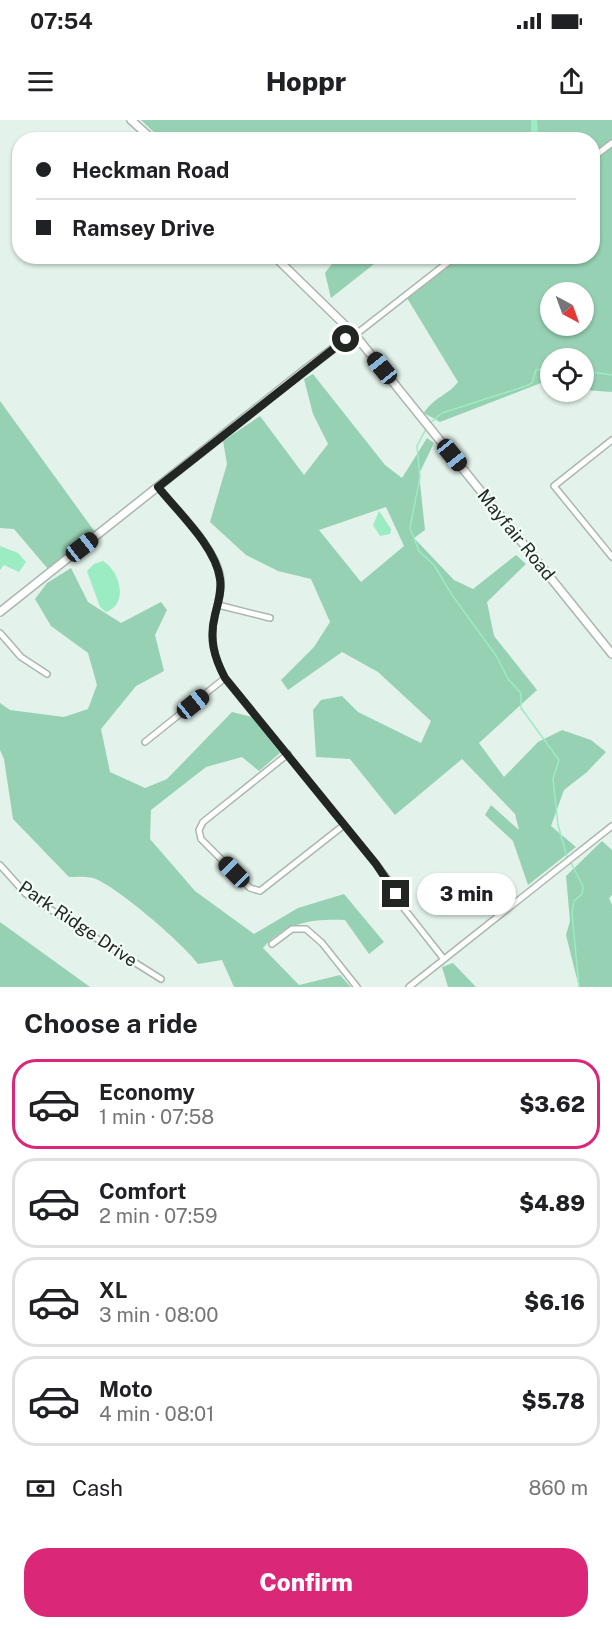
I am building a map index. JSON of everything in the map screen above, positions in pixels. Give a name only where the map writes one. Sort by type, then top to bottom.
[{"type":"street","points":[[131,120],[144,132]]},
{"type":"street","name":"Mayfair Road","points":[[282,264],[355,335],[612,654]]},
{"type":"street","points":[[0,612],[314,363],[355,335],[446,264]]},
{"type":"street","points":[[612,440],[554,486],[612,557]]},
{"type":"street","points":[[158,487],[213,556],[221,584],[212,642],[217,662],[225,678],[390,882],[402,906],[444,958]]},
{"type":"street","points":[[218,605],[270,618]]},
{"type":"street","points":[[0,633],[21,657],[47,674]]},
{"type":"street","points":[[145,742],[225,678]]},
{"type":"street","points":[[288,754],[203,822],[199,830],[201,839],[252,889],[260,891],[344,825]]},
{"type":"street","points":[[409,987],[612,826]]},
{"type":"street","name":"Park Ridge Drive","points":[[0,865],[26,894],[161,979]]},
{"type":"street","points":[[272,944],[292,929],[306,929],[322,943],[357,987]]},
{"type":"shaded area","points":[[141,120],[612,120],[612,392],[594,391],[594,348],[540,348],[540,383],[440,422],[424,413],[458,382],[407,298],[451,264],[600,264],[600,132],[154,132]]},
{"type":"shaded area","points":[[531,120],[537,120],[538,132],[531,132]]},
{"type":"shaded area","points":[[332,264],[374,264],[331,298],[325,273]]},
{"type":"shaded area","points":[[313,374],[385,465],[402,478],[427,438],[434,443],[419,474],[425,530],[414,538],[454,580],[473,589],[516,555],[526,564],[487,602],[494,636],[537,690],[479,743],[504,777],[538,742],[562,730],[591,740],[606,752],[587,772],[564,790],[551,826],[576,847],[528,885],[513,841],[485,815],[491,805],[519,830],[515,814],[462,759],[395,815],[350,759],[316,757],[313,710],[321,700],[342,696],[358,712],[421,743],[431,721],[378,672],[342,652],[288,690],[281,680],[314,647],[330,622],[311,579],[278,571],[246,555],[210,522],[227,464],[223,441],[260,416],[304,475],[328,444],[313,414],[304,379]],"holes":[[[386,507],[404,546],[361,582],[319,530]]]},
{"type":"shaded area","points":[[0,401],[95,532],[48,569],[14,529],[0,528]]},
{"type":"shaded area","points":[[379,511],[391,529],[390,534],[380,536],[373,525]]},
{"type":"shaded area","points":[[0,546],[18,553],[26,562],[19,572],[4,565],[0,570]]},
{"type":"shaded area","points":[[103,561],[114,572],[120,587],[118,602],[106,612],[100,607],[87,571],[94,564]]},
{"type":"shaded area","points":[[71,568],[88,602],[121,623],[161,602],[167,610],[155,635],[164,671],[136,686],[101,729],[110,772],[145,788],[167,779],[232,712],[252,717],[280,753],[259,771],[242,757],[206,767],[151,810],[150,839],[195,891],[254,934],[298,908],[344,894],[384,942],[369,954],[345,920],[322,920],[290,927],[263,948],[299,985],[340,975],[351,987],[234,987],[222,960],[198,964],[165,930],[116,891],[93,878],[69,877],[13,819],[4,759],[0,750],[0,703],[10,710],[64,717],[88,709],[97,685],[88,653],[51,626],[35,599],[47,583]]},
{"type":"shaded area","points":[[602,841],[612,850],[612,895],[609,898],[612,905],[612,987],[579,987],[566,935],[570,921],[566,876]]},
{"type":"shaded area","points":[[0,922],[90,987],[0,987]]},
{"type":"shaded area","points":[[453,963],[476,987],[448,987],[442,967]]},
{"type":"waterway","points":[[430,423],[442,413],[526,386],[532,383],[536,370],[540,369]]},
{"type":"waterway","points":[[594,372],[612,375]]},
{"type":"waterway","points":[[427,427],[417,446],[420,477],[410,528],[419,551],[434,565],[452,595],[497,657],[508,679],[521,693],[521,708],[559,760],[553,779],[558,825],[567,857]]},
{"type":"waterway","points":[[570,861],[583,886],[582,894],[574,901],[572,913],[579,987]]},
{"type":"route","points":[[346,339],[158,487],[209,549],[217,565],[221,584],[212,642],[217,662],[225,678],[376,864],[396,894]]}]
